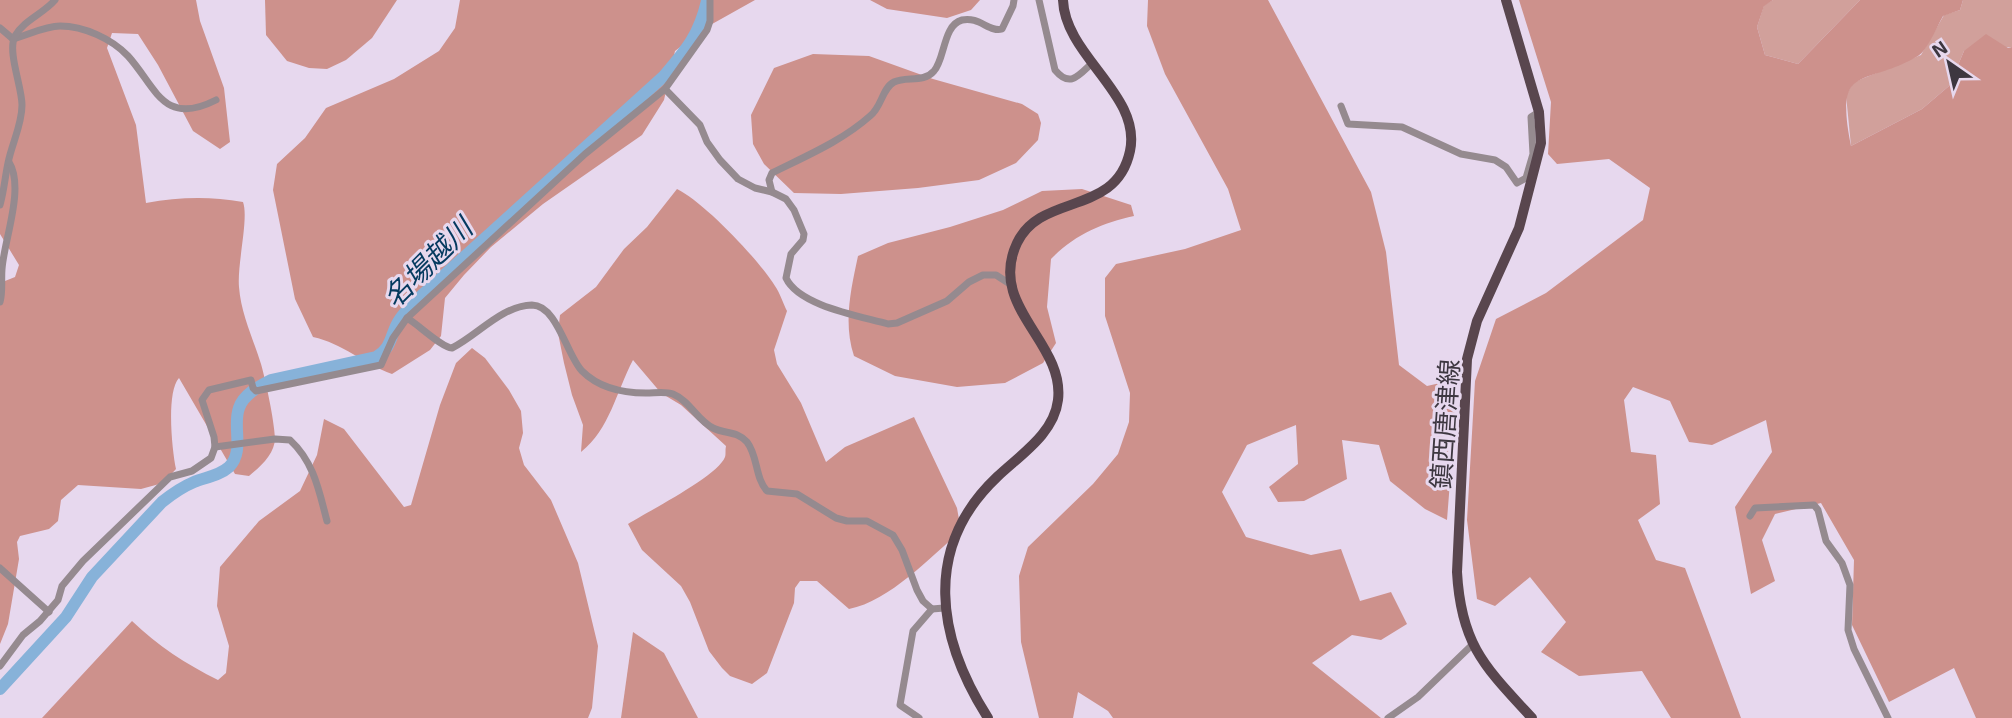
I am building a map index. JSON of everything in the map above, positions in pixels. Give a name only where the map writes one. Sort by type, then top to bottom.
[{"type":"main road","points":[[989,718],[978,701],[953,642],[944,608],[946,570],[956,536],[978,496],[1042,435],[1053,419],[1059,384],[1018,305],[1010,284],[1010,263],[1018,241],[1030,225],[1046,215],[1107,190],[1127,164],[1131,148],[1128,117],[1072,33],[1064,14],[1063,0]]},
{"type":"main road","name":"鎮西唐津線","points":[[1506,0],[1539,112],[1541,143],[1523,216],[1477,321],[1467,359],[1457,572],[1459,598],[1472,645],[1498,681],[1532,718]]},
{"type":"street","points":[[0,205],[8,161],[21,118],[22,102],[13,39],[27,22],[46,10],[55,0]]},
{"type":"street","points":[[0,666],[23,635],[58,600],[62,586],[83,561],[170,477],[204,465],[211,458],[215,447],[214,437],[202,408],[204,394],[215,387],[251,380],[256,391],[377,368],[385,361],[393,338],[407,318],[584,153],[665,89],[707,30],[710,0]]},
{"type":"street","points":[[772,192],[769,180],[772,173],[848,134],[879,108],[889,85],[896,80],[922,78],[936,70],[949,34],[956,24],[963,20],[981,21],[999,31],[1014,0]]},
{"type":"street","points":[[1039,0],[1055,70],[1063,78],[1070,80],[1080,75],[1092,63]]},
{"type":"street","points":[[13,39],[57,26],[76,27],[117,46],[130,58],[148,85],[172,107],[185,108],[209,104],[216,100]]},
{"type":"street","points":[[0,28],[13,39]]},
{"type":"street","points":[[665,89],[700,125],[707,142],[738,179],[786,199],[794,210],[804,234],[803,240],[792,254],[786,278],[796,293],[810,300],[888,324],[897,323],[947,301],[969,282],[983,275],[996,275],[1010,284]]},
{"type":"street","points":[[1341,106],[1348,124],[1402,127],[1461,154],[1495,160],[1506,167],[1517,183],[1526,178],[1533,155],[1531,117],[1539,112]]},
{"type":"street","points":[[0,302],[2,267],[15,180],[8,161]]},
{"type":"street","points":[[407,318],[443,345],[452,348],[504,314],[530,305],[542,309],[561,332],[576,365],[594,380],[622,391],[670,393],[682,399],[708,425],[716,430],[737,434],[746,442],[762,486],[767,491],[797,494],[836,518],[847,522],[867,521],[893,535],[902,550],[917,590],[923,601],[932,609]]},
{"type":"street","points":[[215,447],[275,439],[290,440],[313,470],[327,521]]},
{"type":"street","points":[[1750,516],[1755,508],[1814,505],[1818,510],[1826,541],[1842,563],[1850,585],[1848,630],[1854,649],[1888,718]]},
{"type":"street","points":[[0,568],[49,611]]},
{"type":"street","points":[[919,718],[900,705],[914,631],[932,609],[944,608]]},
{"type":"street","points":[[1388,718],[1425,690],[1472,645]]},
{"type":"shaded area","points":[[0,0],[196,0],[200,21],[224,88],[230,142],[220,149],[193,131],[158,65],[138,34],[112,33],[107,48],[136,125],[146,203],[194,198],[243,202],[245,219],[239,277],[240,297],[263,372],[275,438],[270,455],[258,469],[249,476],[235,474],[179,378],[172,395],[171,408],[176,469],[163,483],[141,489],[78,485],[61,500],[58,521],[49,529],[20,536],[17,542],[19,559],[8,624],[0,644],[0,283],[15,277],[19,265],[0,234]]},
{"type":"shaded area","points":[[265,0],[397,0],[372,38],[346,60],[327,69],[309,68],[287,61],[266,35]]},
{"type":"shaded area","points":[[460,0],[755,0],[705,28],[675,51],[664,100],[642,135],[543,204],[491,247],[445,298],[441,336],[430,350],[392,374],[334,344],[313,337],[295,299],[273,190],[277,164],[305,138],[326,108],[394,79],[439,51],[455,28]]},
{"type":"shaded area","points":[[870,0],[980,0],[971,10],[947,18],[887,9]]},
{"type":"shaded area","points":[[1148,0],[1268,0],[1371,192],[1386,252],[1399,365],[1427,386],[1458,379],[1447,520],[1425,509],[1390,481],[1379,445],[1342,440],[1347,479],[1304,501],[1278,502],[1269,487],[1298,464],[1296,425],[1247,445],[1222,492],[1246,537],[1311,555],[1341,549],[1360,601],[1391,592],[1407,624],[1381,640],[1352,635],[1312,663],[1381,718],[1113,718],[1108,711],[1078,692],[1073,718],[1039,718],[1021,642],[1019,576],[1028,547],[1093,484],[1118,454],[1129,422],[1130,393],[1105,316],[1105,278],[1116,264],[1185,249],[1241,230],[1228,189],[1165,74],[1147,26]]},
{"type":"shaded area","points":[[1519,0],[1773,0],[1764,6],[1757,27],[1765,55],[1798,64],[1860,0],[1963,0],[1960,10],[1943,16],[1929,44],[1918,56],[1858,81],[1850,89],[1847,119],[1851,146],[1922,109],[1949,86],[1964,51],[1986,34],[2008,48],[2012,47],[2012,718],[1976,718],[1954,668],[1889,702],[1852,625],[1854,560],[1821,503],[1775,514],[1762,540],[1775,581],[1751,594],[1735,507],[1772,452],[1766,420],[1712,445],[1689,442],[1670,401],[1633,387],[1624,400],[1631,452],[1656,455],[1660,504],[1638,520],[1656,560],[1685,568],[1741,718],[1671,718],[1642,671],[1579,676],[1541,652],[1566,622],[1530,577],[1495,606],[1477,599],[1467,520],[1475,381],[1496,319],[1546,293],[1643,220],[1650,188],[1609,159],[1557,164],[1548,154],[1551,102]]},
{"type":"shaded area","points":[[1773,0],[1860,0],[1798,64],[1765,55],[1757,27],[1764,5]]},
{"type":"shaded area","points":[[1963,0],[2012,0],[2012,47],[1964,51],[1949,86],[1922,109],[1851,146],[1846,95],[1854,82],[1921,55],[1944,15],[1960,10]]},
{"type":"shaded area","points":[[813,54],[869,56],[933,79],[1022,104],[1038,114],[1041,123],[1038,140],[1016,163],[979,180],[841,194],[794,193],[764,164],[753,144],[751,115],[774,68]]},
{"type":"shaded area","points":[[677,189],[701,206],[730,233],[757,262],[778,292],[787,311],[774,350],[777,364],[801,403],[826,462],[845,447],[914,417],[957,508],[961,531],[894,588],[849,609],[817,581],[800,581],[795,588],[794,603],[767,673],[752,684],[730,676],[722,668],[709,651],[681,586],[642,550],[628,524],[710,474],[725,457],[726,446],[681,405],[661,393],[633,360],[606,421],[591,443],[581,452],[583,425],[572,395],[558,333],[560,315],[596,287],[624,249],[647,227]]},
{"type":"shaded area","points":[[1082,189],[1131,205],[1134,216],[1089,231],[1069,243],[1051,259],[1047,307],[1056,343],[1043,363],[1005,383],[957,387],[895,376],[854,356],[849,319],[858,256],[888,243],[1003,210],[1042,191]]},
{"type":"shaded area","points":[[472,348],[485,358],[521,411],[523,433],[519,448],[524,465],[551,500],[578,563],[598,646],[592,708],[588,718],[42,718],[132,621],[173,654],[218,680],[226,673],[229,646],[217,606],[220,567],[259,521],[300,491],[317,455],[324,419],[344,429],[404,507],[411,505],[440,405],[456,363]]},
{"type":"shaded area","points":[[633,632],[664,653],[698,718],[621,718]]},
{"type":"waterway","name":"名場越川","points":[[0,689],[66,617],[92,577],[162,502],[185,486],[229,467],[236,454],[237,415],[241,403],[248,395],[271,380],[376,357],[382,353],[400,319],[415,302],[664,76],[691,41],[707,1]]}]
